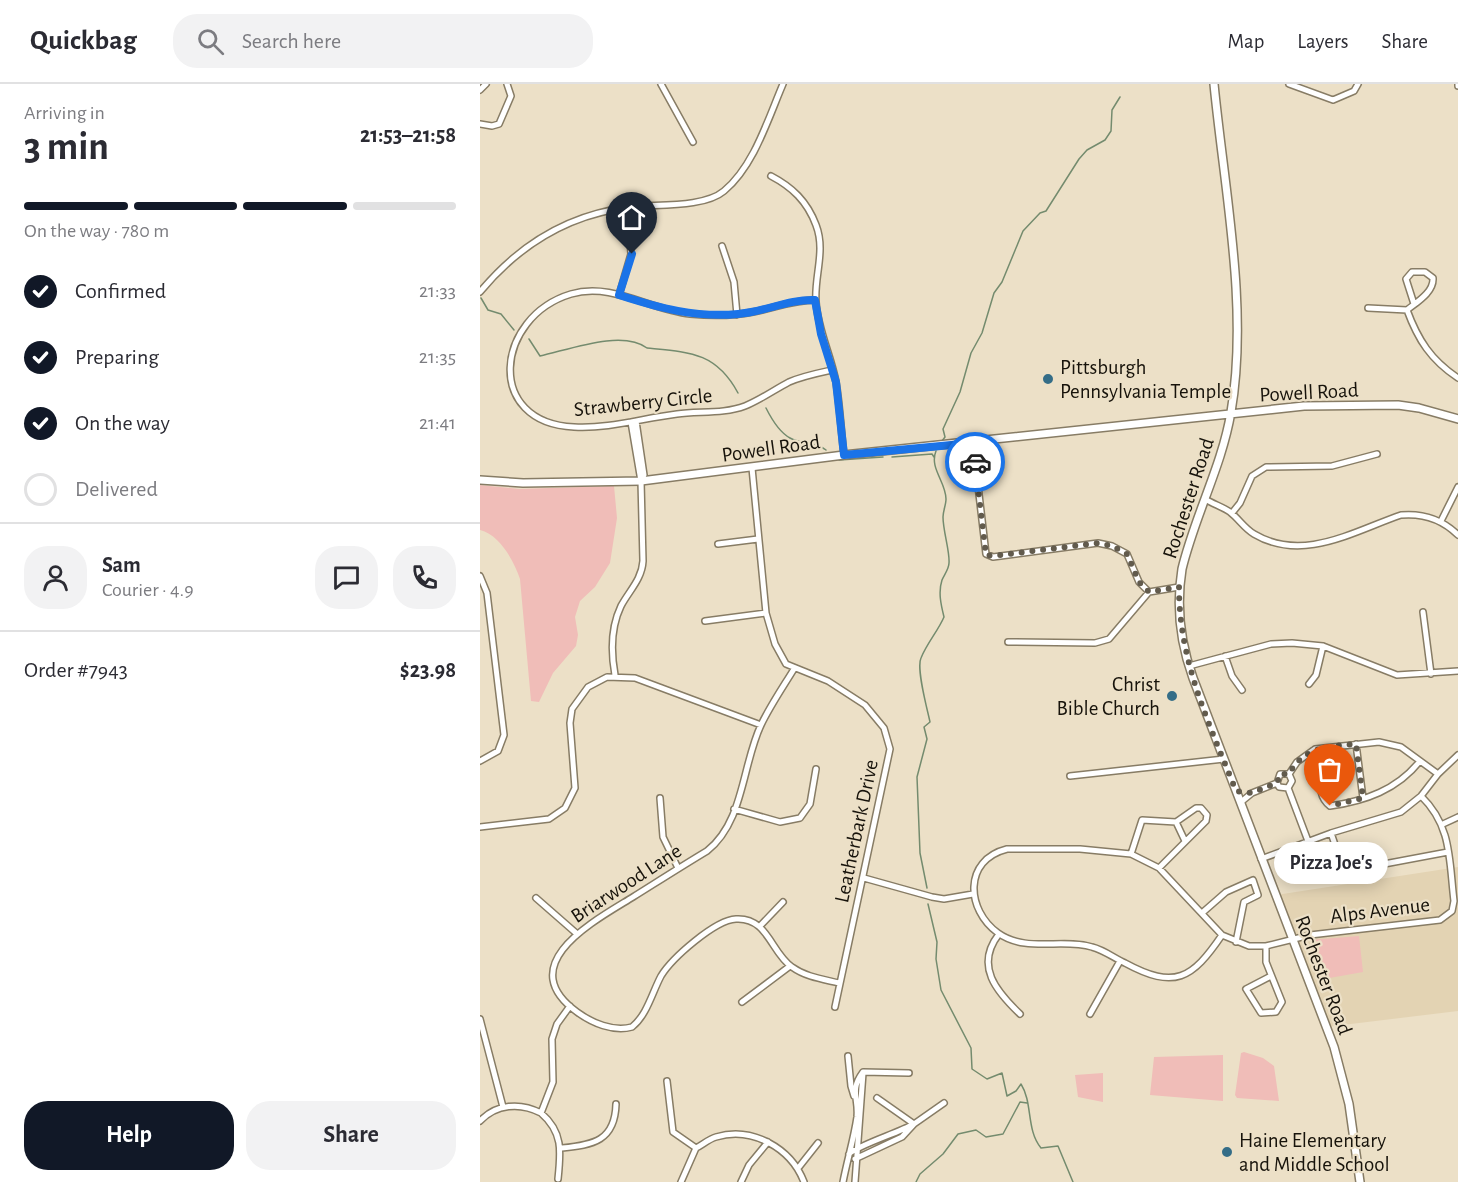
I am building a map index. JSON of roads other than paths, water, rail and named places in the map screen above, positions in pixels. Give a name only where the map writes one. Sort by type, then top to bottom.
[{"type":"street","points":[[480,90],[486,84]]},
{"type":"street","points":[[480,123],[492,126],[499,124],[511,96],[507,84]]},
{"type":"street","points":[[661,84],[693,142]]},
{"type":"street","points":[[480,292],[502,266],[540,236],[606,211],[699,201],[719,195],[735,179],[757,143],[783,84]]},
{"type":"street","name":"Rochester Road","points":[[1214,84],[1238,326],[1237,364],[1231,414],[1205,500],[1186,550],[1179,587],[1180,626],[1189,666],[1342,1074],[1360,1182]]},
{"type":"street","points":[[1289,84],[1333,100],[1345,97],[1354,91],[1358,84]]},
{"type":"street","points":[[771,176],[794,190],[816,225],[821,246],[815,300],[818,322],[832,369],[844,455]]},
{"type":"street","points":[[619,295],[632,254],[630,240]]},
{"type":"street","points":[[722,246],[734,282],[737,315]]},
{"type":"street","points":[[1368,309],[1407,310],[1414,304],[1434,283],[1434,278],[1425,272],[1412,272],[1406,279],[1414,304]]},
{"type":"street","name":"Strawberry Circle","points":[[815,300],[792,301],[737,315],[681,313],[598,290],[579,292],[559,299],[525,324],[516,337],[510,353],[509,371],[518,398],[528,411],[556,425],[588,427],[742,407],[797,379],[832,369]]},
{"type":"street","points":[[1407,310],[1419,340],[1429,355],[1458,378]]},
{"type":"street","name":"Powell Road","points":[[480,480],[524,483],[641,481],[844,455],[1304,406],[1398,405],[1419,408],[1458,419]]},
{"type":"street","points":[[615,675],[612,654],[616,619],[643,567],[641,481],[634,421]]},
{"type":"street","points":[[973,443],[984,551],[993,556],[1105,544],[1127,554],[1139,582],[1149,592]]},
{"type":"street","points":[[1232,513],[1240,503],[1252,476],[1266,466],[1332,466],[1377,454]]},
{"type":"street","name":"Leatherbark Drive","points":[[752,468],[766,613],[775,644],[786,664],[837,687],[865,705],[884,728],[890,749],[835,1007]]},
{"type":"street","points":[[1440,521],[1458,487]]},
{"type":"street","points":[[1205,500],[1232,513],[1240,524],[1256,535],[1296,547],[1318,545],[1401,515],[1412,514],[1440,521],[1458,535]]},
{"type":"street","points":[[718,544],[758,539]]},
{"type":"street","points":[[480,576],[488,593],[504,735],[498,751],[480,761]]},
{"type":"street","points":[[1008,642],[1095,643],[1110,639],[1149,592],[1179,587]]},
{"type":"street","points":[[1423,612],[1431,674]]},
{"type":"street","points":[[705,621],[766,613]]},
{"type":"street","points":[[1189,666],[1280,643],[1323,646],[1397,675],[1458,671]]},
{"type":"street","points":[[1309,684],[1316,675],[1323,646]]},
{"type":"street","points":[[1225,656],[1232,676],[1242,690]]},
{"type":"street","name":"Briarwood Lane","points":[[760,926],[749,920],[729,920],[688,947],[668,966],[641,1018],[632,1027],[619,1029],[599,1024],[570,1006],[556,988],[554,972],[559,954],[576,933],[717,842],[725,831],[734,809],[761,725],[794,669]]},
{"type":"street","points":[[480,827],[549,819],[566,808],[575,788],[570,723],[572,709],[582,691],[593,683],[615,675],[634,678],[761,725]]},
{"type":"street","points":[[1356,744],[1363,798]]},
{"type":"street","points":[[1289,774],[1297,762],[1315,749],[1356,744],[1391,744],[1401,747],[1438,774]]},
{"type":"street","points":[[1315,749],[1320,764],[1320,788],[1324,802],[1330,806],[1363,798],[1394,786],[1420,761]]},
{"type":"street","points":[[1261,859],[1331,832],[1401,812],[1421,796],[1438,774],[1458,755]]},
{"type":"street","points":[[1070,776],[1224,759]]},
{"type":"street","points":[[734,809],[780,822],[800,818],[810,804],[816,769]]},
{"type":"street","points":[[1241,802],[1252,793],[1277,783],[1280,774],[1289,774]]},
{"type":"street","points":[[1288,788],[1293,781],[1289,774]]},
{"type":"street","points":[[1277,783],[1283,789],[1288,788]]},
{"type":"street","points":[[1288,788],[1308,841]]},
{"type":"street","points":[[1236,791],[1252,793]]},
{"type":"street","name":"Alps Avenue","points":[[1293,939],[1444,918],[1452,911],[1454,901],[1443,824],[1421,796]]},
{"type":"street","points":[[660,798],[663,837],[678,868]]},
{"type":"street","points":[[1131,854],[1142,820],[1176,822],[1196,808],[1202,808],[1207,815],[1206,821],[1159,868]]},
{"type":"street","points":[[1443,824],[1458,817]]},
{"type":"street","points":[[1176,822],[1185,841]]},
{"type":"street","points":[[1331,832],[1343,867],[1351,872],[1448,852]]},
{"type":"street","points":[[1222,935],[1202,964],[1179,976],[1154,978],[1094,947],[1022,944],[999,934],[985,919],[973,894],[976,871],[990,854],[997,851],[1080,849],[1131,854],[1159,868],[1222,935],[1236,942],[1266,946],[1293,939]]},
{"type":"street","points":[[1286,875],[1339,855]]},
{"type":"street","points":[[864,879],[933,897],[944,898],[973,894]]},
{"type":"street","points":[[1202,913],[1237,885],[1250,880],[1255,882],[1258,896],[1244,902],[1236,942]]},
{"type":"street","points":[[536,898],[576,933]]},
{"type":"street","points":[[783,902],[760,926],[790,966],[808,976],[839,983]]},
{"type":"street","points":[[999,934],[989,954],[988,973],[1000,995],[1020,1014]]},
{"type":"street","points":[[1266,946],[1265,956],[1282,1006],[1276,1012],[1261,1013],[1246,989],[1271,976]]},
{"type":"street","points":[[1090,1014],[1120,961]]},
{"type":"street","points":[[742,1002],[790,966]]},
{"type":"street","points":[[541,1113],[553,1082],[552,1039],[557,1024],[570,1006]]},
{"type":"street","points":[[480,1019],[483,1049],[503,1107]]},
{"type":"street","points":[[848,1056],[850,1086],[857,1114],[843,1179],[855,1176]]},
{"type":"street","points":[[854,1096],[857,1080],[863,1072]]},
{"type":"street","points":[[863,1072],[909,1072]]},
{"type":"street","points":[[859,1182],[855,1176],[855,1159],[863,1072]]},
{"type":"street","points":[[667,1082],[673,1132],[696,1148]]},
{"type":"street","points":[[854,1096],[861,1103]]},
{"type":"street","points":[[877,1098],[914,1124]]},
{"type":"street","points":[[848,1155],[856,1148],[877,1142],[914,1124],[944,1103]]},
{"type":"street","points":[[562,1148],[600,1139],[608,1133],[614,1121],[616,1104]]},
{"type":"street","points":[[480,1121],[486,1115],[503,1107],[519,1106],[541,1113],[556,1131],[562,1148],[558,1179]]},
{"type":"street","points":[[855,1159],[902,1137],[914,1124]]},
{"type":"street","points":[[681,1182],[696,1148],[716,1137],[744,1134],[768,1142],[799,1167],[804,1182]]},
{"type":"street","points":[[741,1182],[749,1165],[768,1142]]},
{"type":"street","points":[[799,1167],[818,1143]]},
{"type":"waterway","points":[[942,441],[945,437],[943,429],[960,392],[971,353],[982,333],[994,293],[1002,282],[1023,231],[1040,213],[1046,211],[1087,150],[1105,140],[1111,131],[1112,110],[1120,97]]},
{"type":"waterway","points":[[481,298],[488,310],[501,314],[514,330]]},
{"type":"waterway","points":[[529,339],[540,356],[595,343],[624,340],[647,348],[688,353],[711,362],[720,369],[738,393]]},
{"type":"waterway","points":[[766,408],[786,435],[826,450]]},
{"type":"waterway","points":[[927,888],[920,853],[917,777],[927,739],[924,727],[930,722],[922,688],[920,663],[923,653],[944,617],[940,589],[949,563],[943,517],[946,501],[936,469],[934,457],[936,451]]},
{"type":"waterway","points":[[892,457],[932,454],[934,457]]},
{"type":"waterway","points":[[839,460],[883,457]]},
{"type":"waterway","points":[[928,904],[937,942],[936,959],[941,990],[971,1048],[972,1069],[987,1079],[1002,1073],[1007,1096],[1016,1091],[1021,1084],[1025,1091],[1036,1141],[1041,1148],[1058,1146],[1073,1182]]},
{"type":"waterway","points":[[916,1182],[920,1174],[943,1154],[958,1134],[976,1130],[986,1137],[1003,1134],[1020,1102],[1027,1103]]},
{"type":"place","name":"Pittsburgh Pennsylvania Temple","points":[[1048,379]]},
{"type":"place","name":"Christ Bible Church","points":[[1172,696]]},
{"type":"place","name":"Pizza Joe's","points":[[1330,806]]},
{"type":"place","name":"Haine Elementary and Middle School","points":[[1227,1152]]}]
